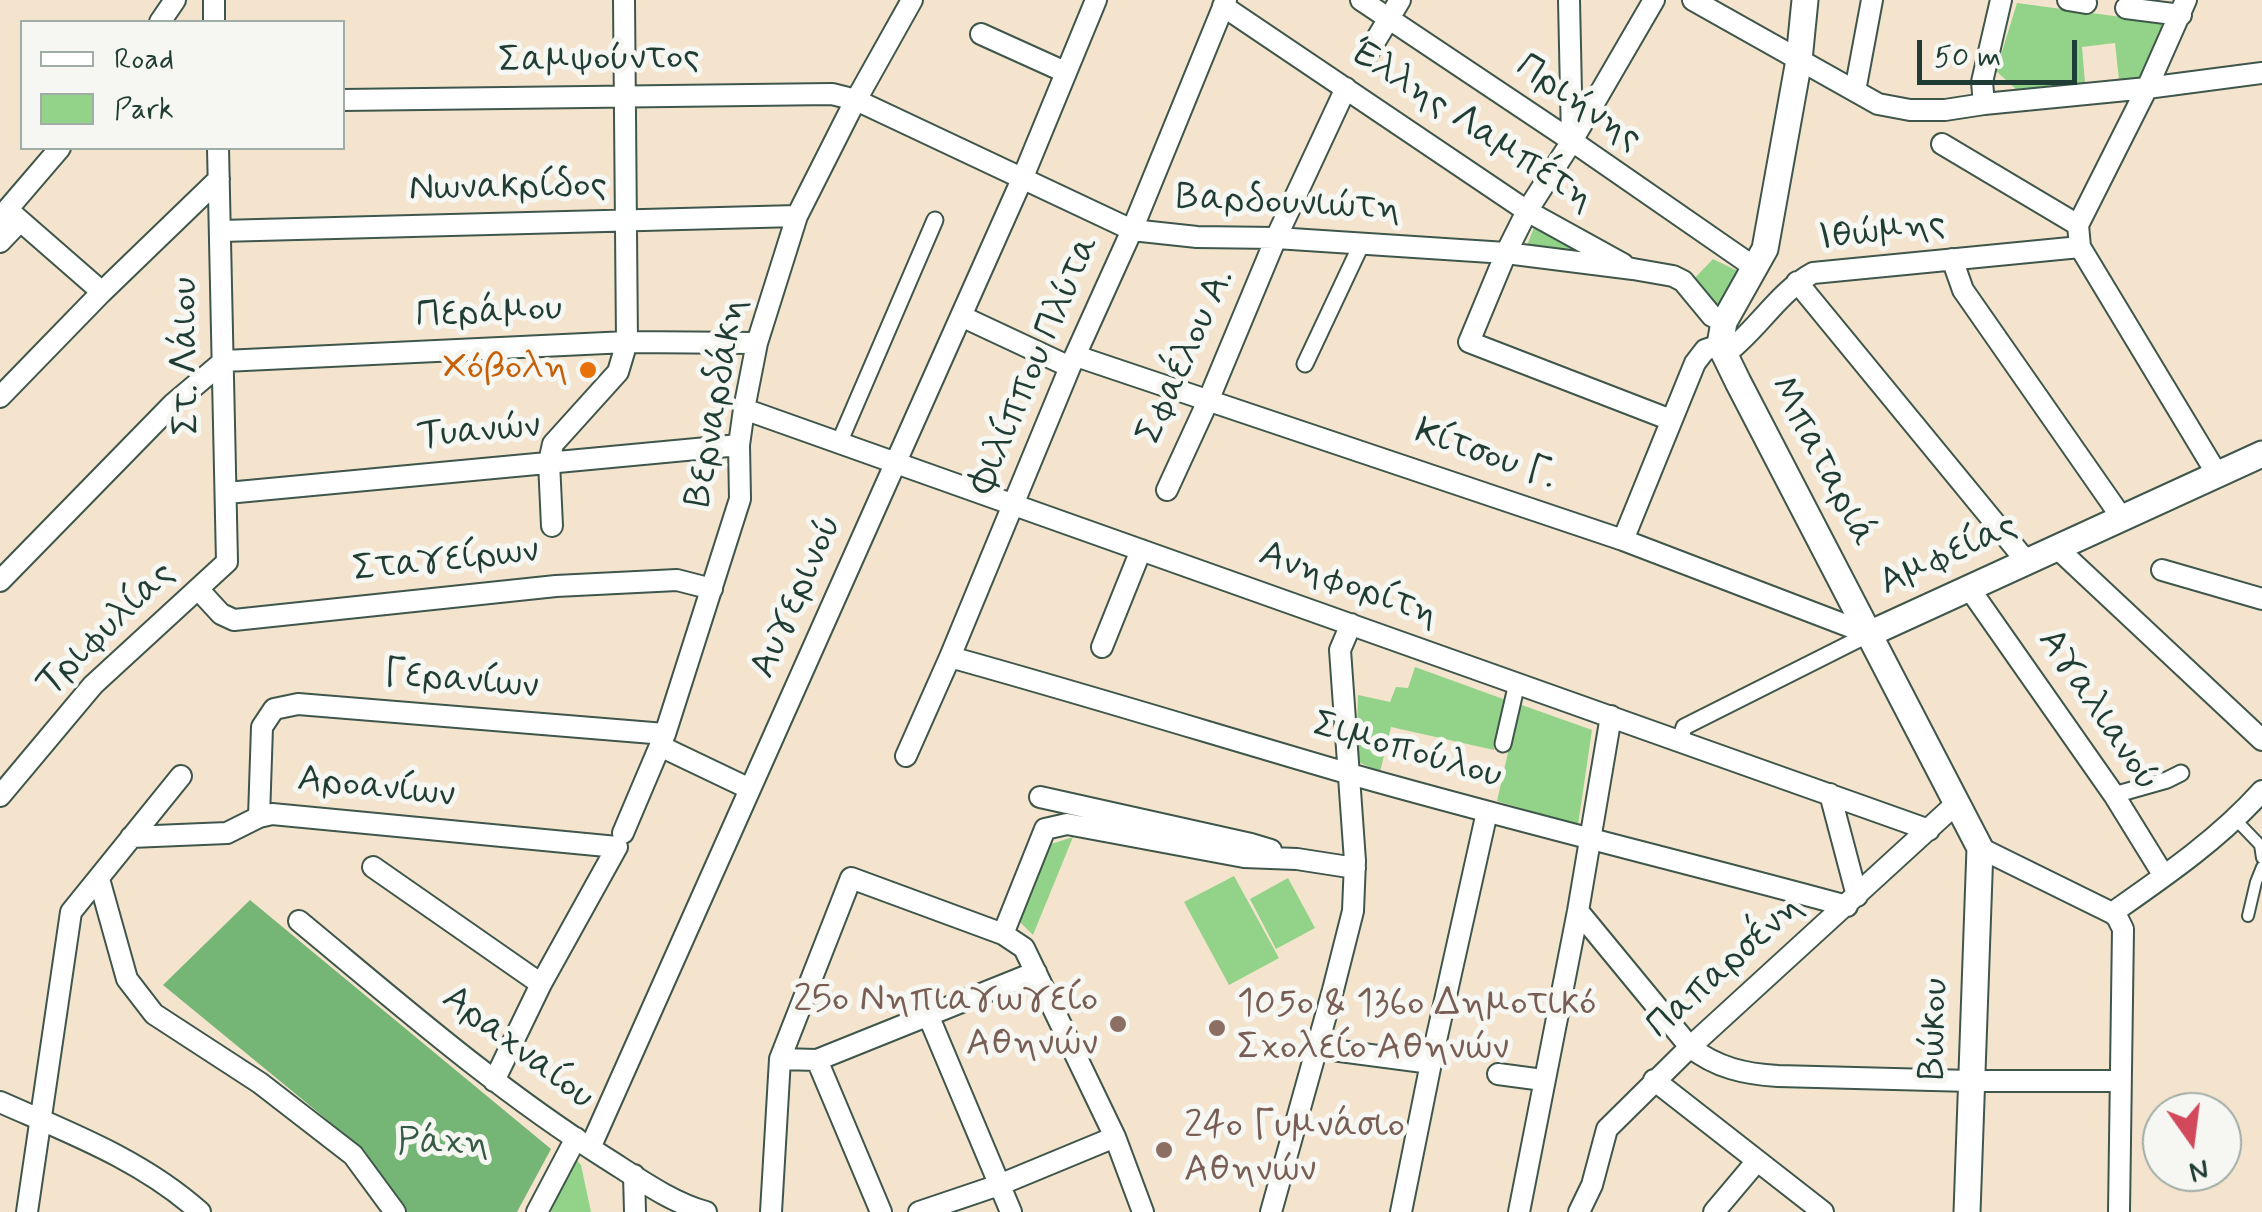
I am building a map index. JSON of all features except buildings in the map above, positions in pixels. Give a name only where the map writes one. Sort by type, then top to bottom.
[{"type":"street","points":[[552,526],[550,462],[556,440],[618,372],[627,342],[624,0]]},
{"type":"street","name":"Βερναρδάκη","points":[[494,1081],[541,984],[620,840],[662,740],[740,499],[739,445],[744,409],[758,343],[798,216],[912,0]]},
{"type":"street","name":"Αυγερινού","points":[[537,1212],[583,1143],[750,789],[1023,177],[1096,0]]},
{"type":"street","name":"Πριήνης","points":[[1361,0],[1754,267]]},
{"type":"street","points":[[1368,52],[1400,0]]},
{"type":"street","points":[[1568,0],[1572,141]]},
{"type":"street","points":[[1654,0],[1527,211],[1469,342],[1671,420]]},
{"type":"street","points":[[1693,0],[1878,104],[1910,110],[1946,110],[2262,73]]},
{"type":"street","points":[[1723,340],[1765,249],[1799,60],[1804,0]]},
{"type":"street","points":[[1855,91],[1872,0]]},
{"type":"street","points":[[1984,104],[1982,82],[2001,0]]},
{"type":"street","name":"Έλλης Λαμπέτη","points":[[1224,3],[1527,211],[1633,270]]},
{"type":"street","name":"Φιλίππου Πλύτα","points":[[906,756],[1132,230],[1224,3]]},
{"type":"street","points":[[2126,8],[2184,8],[2078,225],[2080,247],[2218,474]]},
{"type":"street","points":[[980,34],[1065,72]]},
{"type":"street","name":"Σφαέλου Α.","points":[[1166,490],[1346,88]]},
{"type":"street","name":"Σαμψούντος","points":[[345,100],[832,94],[856,100]]},
{"type":"street","name":"Βαρδουνιώτη","points":[[856,100],[1132,230],[1506,253],[1674,276],[1712,316],[1723,340]]},
{"type":"street","points":[[1942,144],[2078,225]]},
{"type":"street","points":[[0,242],[9,216],[58,150]]},
{"type":"street","name":"Στ. Λάιου","points":[[218,150],[227,562]]},
{"type":"street","points":[[0,397],[219,179]]},
{"type":"street","points":[[9,216],[102,292]]},
{"type":"street","name":"Νωνακρίδος","points":[[220,231],[798,216]]},
{"type":"street","points":[[839,443],[936,220]]},
{"type":"street","points":[[1305,364],[1362,243]]},
{"type":"street","name":"Ιθώμης","points":[[1624,540],[1694,363],[1705,350],[1723,340],[1738,345],[1797,282],[1814,273],[2080,247]]},
{"type":"street","points":[[1952,259],[1963,290],[2122,518]]},
{"type":"street","points":[[1797,282],[2027,562]]},
{"type":"street","name":"Κίτσου Γ.","points":[[961,316],[1073,362],[1208,400],[1624,540],[1869,634]]},
{"type":"street","name":"Μπαταριά","points":[[1723,340],[1980,848]]},
{"type":"street","name":"Περάμου","points":[[224,361],[627,342],[758,343]]},
{"type":"street","points":[[0,582],[173,404],[224,361]]},
{"type":"street","name":"Ανηφορίτη","points":[[744,409],[1929,830]]},
{"type":"street","name":"Τυανών","points":[[227,493],[739,445]]},
{"type":"street","name":"Αμφείας","points":[[1680,741],[1684,727],[1869,634],[2262,454]]},
{"type":"street","points":[[2056,548],[2262,740]]},
{"type":"street","points":[[1102,647],[1141,550]]},
{"type":"street","name":"Τριφυλίας","points":[[0,796],[93,685],[227,562]]},
{"type":"street","points":[[2162,570],[2262,598]]},
{"type":"street","name":"Σταγείρων","points":[[198,590],[220,614],[234,620],[556,586],[677,580],[712,589]]},
{"type":"street","name":"Αγαλιανού","points":[[1970,588],[2114,795],[2164,876]]},
{"type":"street","points":[[1271,1212],[1352,920],[1355,868],[1340,650],[1351,624]]},
{"type":"street","name":"Σιμοπούλου","points":[[950,657],[1487,812],[1852,901]]},
{"type":"street","points":[[1503,744],[1517,684]]},
{"type":"street","name":"Γερανίων","points":[[259,817],[262,727],[274,710],[298,704],[662,740],[750,789]]},
{"type":"street","points":[[1519,1212],[1578,911],[1611,716]]},
{"type":"street","points":[[2114,795],[2180,773]]},
{"type":"street","points":[[27,1212],[71,912],[181,776]]},
{"type":"street","points":[[2112,913],[2236,820],[2262,791]]},
{"type":"street","points":[[1830,794],[1852,901]]},
{"type":"street","points":[[1040,797],[1251,844],[1297,859]]},
{"type":"street","name":"Παπαρσένη","points":[[1578,1212],[1592,1185],[1607,1129],[1654,1080],[1958,802]]},
{"type":"street","points":[[1401,1212],[1487,812]]},
{"type":"street","name":"Αροανίων","points":[[132,838],[227,833],[272,814],[620,840]]},
{"type":"street","points":[[1002,934],[1045,829],[1067,824],[1244,857],[1297,859],[1355,868]]},
{"type":"street","points":[[1980,848],[2112,913],[2123,929],[2119,1212]]},
{"type":"street","name":"Βώκου","points":[[1967,1212],[1980,848]]},
{"type":"street","points":[[374,867],[541,984]]},
{"type":"street","points":[[770,1212],[780,1059],[852,878],[1002,934],[1024,948],[1114,1137],[1142,1212]]},
{"type":"street","points":[[99,879],[127,978],[144,1003],[154,1014],[260,1083],[353,1155],[395,1212]]},
{"type":"street","points":[[1578,911],[1690,1047],[1724,1068],[1755,1074],[2120,1081]]},
{"type":"street","name":"Αραχναίου","points":[[299,921],[494,1081],[634,1176],[706,1212]]},
{"type":"street","points":[[780,1059],[817,1060],[1036,972]]},
{"type":"street","points":[[928,1016],[1011,1212]]},
{"type":"street","points":[[1316,1048],[1431,1063]]},
{"type":"street","points":[[817,1060],[882,1212]]},
{"type":"street","points":[[1498,1074],[1543,1080]]},
{"type":"street","points":[[1654,1080],[1823,1212]]},
{"type":"street","points":[[0,1102],[125,1158],[200,1212]]},
{"type":"street","points":[[919,1212],[1000,1186],[1114,1137]]},
{"type":"street","points":[[1714,1212],[1757,1160]]},
{"type":"street","points":[[634,1176],[635,1212]]},
{"type":"lane","points":[[2236,820],[2260,845],[2262,858]]},
{"type":"lane","points":[[2248,916],[2262,868]]},
{"type":"green space","points":[[2017,3],[2166,23],[2143,79],[2119,80],[2115,43],[2082,47],[2085,83],[2017,90],[1996,71]]},
{"type":"green space","points":[[1535,225],[1589,257],[1526,248]]},
{"type":"green space","points":[[1713,259],[1740,272],[1721,307],[1691,282]]},
{"type":"green space","points":[[1415,667],[1506,700],[1494,750],[1391,727],[1380,772],[1356,761],[1358,695],[1390,702],[1396,687],[1408,688]]},
{"type":"green space","points":[[1519,704],[1592,730],[1578,825],[1497,801]]},
{"type":"green space","points":[[1073,837],[1033,935],[1019,921],[1051,844]]},
{"type":"green space","points":[[1234,876],[1279,958],[1229,985],[1184,902]]},
{"type":"green space","points":[[1288,878],[1315,928],[1276,949],[1250,899]]},
{"type":"green space","name":"Ράχη","points":[[250,900],[551,1149],[517,1212],[406,1212],[364,1150],[163,985]]},
{"type":"green space","points":[[575,1158],[581,1165],[591,1212],[551,1212]]},
{"type":"place","name":"Χόβολη","points":[[588,370]]},
{"type":"place","name":"25ο Νηπιαγωγείο Αθηνών","points":[[1118,1024]]},
{"type":"place","name":"105ο & 136ο Δημοτικό Σχολείο Αθηνών","points":[[1217,1028]]},
{"type":"place","name":"24ο Γυμνάσιο Αθηνών","points":[[1164,1150]]}]
